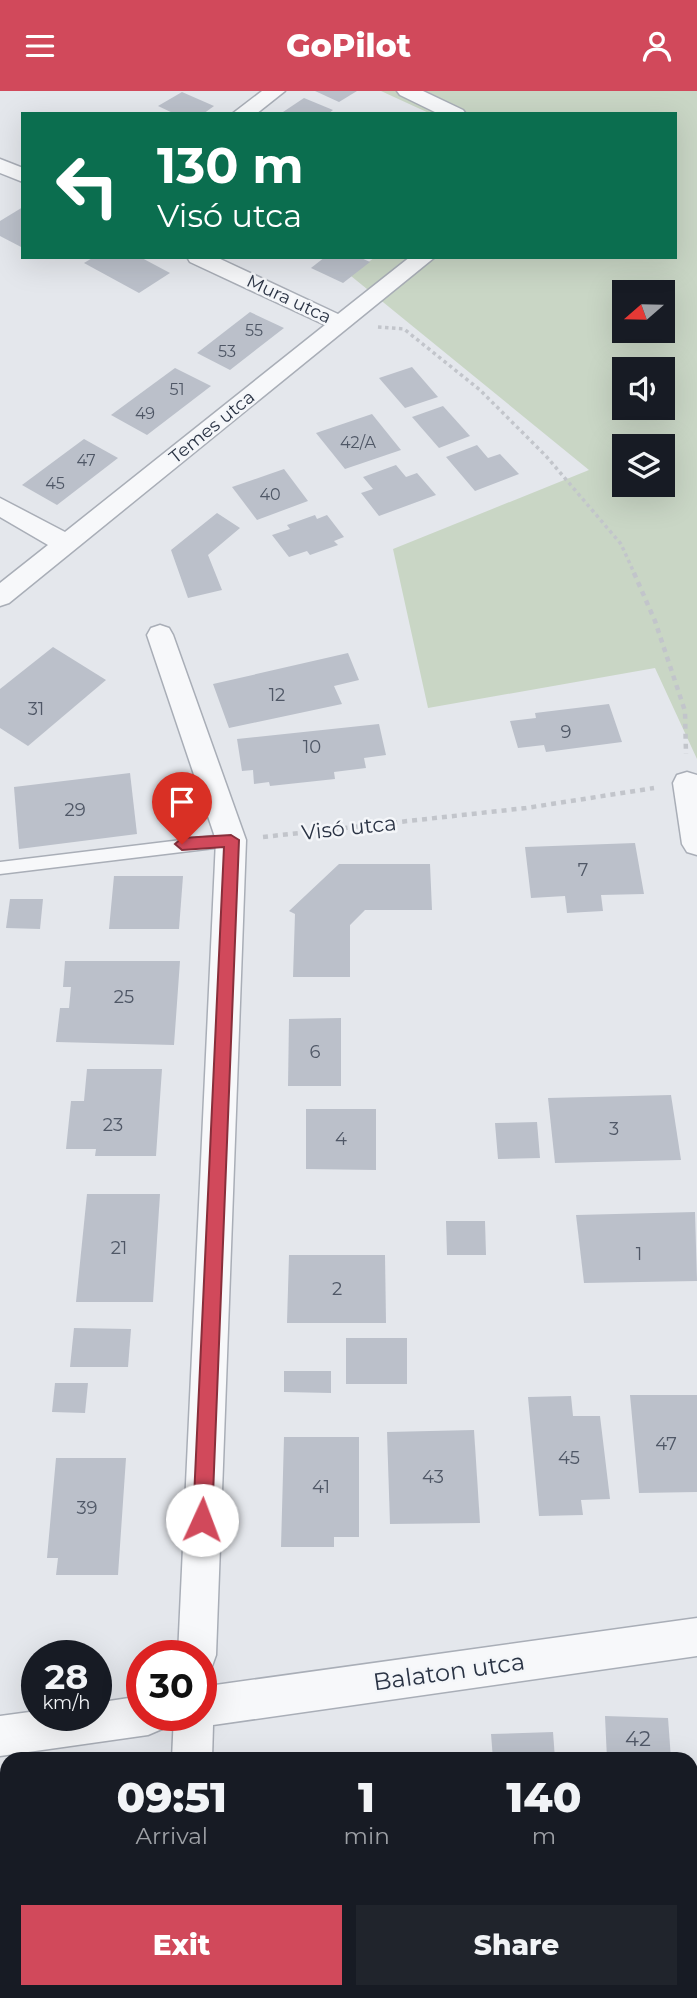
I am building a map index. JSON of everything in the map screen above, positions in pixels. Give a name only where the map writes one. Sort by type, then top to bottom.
[{"type":"street","points":[[245,112],[275,91]]},
{"type":"street","points":[[407,91],[452,112]]},
{"type":"street","points":[[0,165],[21,175]]},
{"type":"street","name":"Mura utca","points":[[202,259],[341,324]]},
{"type":"street","name":"Temes utca","points":[[0,597],[422,259]]},
{"type":"street","points":[[0,506],[67,544]]},
{"type":"street","points":[[160,635],[231,840],[198,1640]]},
{"type":"street","points":[[687,783],[697,844]]},
{"type":"street","name":"Balaton utca","points":[[217,1705],[697,1637]]},
{"type":"street","points":[[0,1736],[126,1718]]},
{"type":"street","points":[[192,1752],[193,1731]]},
{"type":"lane","points":[[0,868],[231,840]]},
{"type":"path","points":[[341,324],[404,329],[481,390],[546,456],[621,544],[655,621],[685,711],[687,783]]},
{"type":"path","name":"Visó utca","points":[[231,840],[526,808],[687,783]]},
{"type":"green space","points":[[381,91],[697,91],[697,759],[655,668],[428,708],[393,549],[589,470],[351,276],[372,259],[677,259],[677,112],[427,112]]},
{"type":"building","points":[[315,91],[357,91],[339,102]]},
{"type":"building","points":[[182,92],[214,106],[206,112],[171,112],[158,106]]},
{"type":"building","points":[[304,98],[333,110],[330,112],[283,112]]},
{"type":"building","points":[[21,208],[21,247],[0,236],[0,221]]},
{"type":"building","points":[[91,259],[144,259],[170,273],[139,293],[84,263]]},
{"type":"building","points":[[322,259],[363,259],[370,262],[343,283],[311,268]]},
{"type":"building","points":[[250,312],[284,328],[230,370],[197,353]]},
{"type":"building","points":[[412,367],[438,397],[405,408],[379,378]]},
{"type":"building","points":[[175,368],[211,386],[147,435],[111,415]]},
{"type":"building","points":[[443,406],[470,436],[439,448],[412,417]]},
{"type":"building","points":[[372,414],[401,450],[345,469],[316,433]]},
{"type":"building","points":[[84,439],[118,458],[57,505],[22,485]]},
{"type":"building","points":[[477,445],[488,458],[500,454],[519,474],[475,491],[446,457]]},
{"type":"building","points":[[396,465],[406,477],[417,473],[436,495],[379,516],[361,493],[373,489],[363,477]]},
{"type":"building","points":[[284,469],[308,501],[257,520],[232,487]]},
{"type":"building","points":[[217,513],[240,528],[208,555],[222,590],[188,598],[171,550]]},
{"type":"building","points":[[315,515],[317,519],[327,515],[344,537],[334,541],[338,545],[310,555],[307,551],[289,557],[272,535],[290,529],[287,525]]},
{"type":"building","points":[[53,647],[106,680],[28,746],[0,728],[0,689]]},
{"type":"building","points":[[348,653],[359,680],[334,686],[342,704],[229,728],[213,684]]},
{"type":"building","points":[[609,704],[622,742],[546,752],[544,745],[518,748],[510,721],[536,718],[535,713]]},
{"type":"building","points":[[379,724],[386,755],[364,758],[366,768],[334,772],[335,779],[270,786],[269,782],[254,784],[253,770],[242,771],[237,739]]},
{"type":"building","points":[[130,773],[137,834],[19,849],[14,787]]},
{"type":"building","points":[[635,843],[644,894],[601,895],[603,911],[567,913],[565,896],[531,898],[525,847]]},
{"type":"building","points":[[339,864],[430,864],[432,910],[365,910],[350,925],[350,977],[293,977],[295,914],[289,911]]},
{"type":"building","points":[[114,876],[183,876],[179,929],[109,929]]},
{"type":"building","points":[[10,899],[43,899],[40,929],[6,928]]},
{"type":"building","points":[[65,961],[180,961],[174,1045],[56,1042],[60,1008],[69,1008],[71,987],[63,987]]},
{"type":"building","points":[[341,1018],[341,1086],[288,1086],[289,1019]]},
{"type":"building","points":[[87,1069],[162,1069],[156,1156],[95,1156],[96,1149],[66,1149],[71,1101],[84,1101]]},
{"type":"building","points":[[671,1095],[681,1160],[555,1163],[548,1098]]},
{"type":"building","points":[[306,1109],[376,1109],[376,1170],[306,1169]]},
{"type":"building","points":[[537,1122],[540,1158],[498,1159],[495,1123]]},
{"type":"building","points":[[87,1194],[160,1194],[153,1302],[76,1302]]},
{"type":"building","points":[[695,1212],[697,1281],[584,1283],[576,1215]]},
{"type":"building","points":[[446,1221],[485,1221],[486,1255],[447,1255]]},
{"type":"building","points":[[289,1255],[385,1255],[386,1323],[287,1323]]},
{"type":"building","points":[[74,1328],[131,1329],[128,1367],[70,1367]]},
{"type":"building","points":[[346,1338],[407,1338],[407,1384],[346,1384]]},
{"type":"building","points":[[284,1371],[331,1371],[331,1393],[284,1392]]},
{"type":"building","points":[[55,1383],[88,1383],[85,1413],[52,1412]]},
{"type":"building","points":[[630,1395],[697,1395],[697,1492],[639,1493]]},
{"type":"building","points":[[571,1396],[573,1416],[600,1416],[610,1499],[581,1500],[583,1515],[539,1516],[528,1397]]},
{"type":"building","points":[[474,1430],[480,1523],[390,1524],[387,1432]]},
{"type":"building","points":[[284,1437],[359,1437],[359,1537],[334,1537],[334,1547],[281,1547]]},
{"type":"building","points":[[56,1458],[126,1458],[118,1575],[56,1575],[58,1558],[47,1558]]},
{"type":"building","points":[[605,1716],[668,1718],[670,1752],[607,1752]]},
{"type":"building","points":[[553,1732],[554,1752],[492,1752],[491,1734]]},
{"type":"route","points":[[182,844],[231,840],[202,1520]]}]
